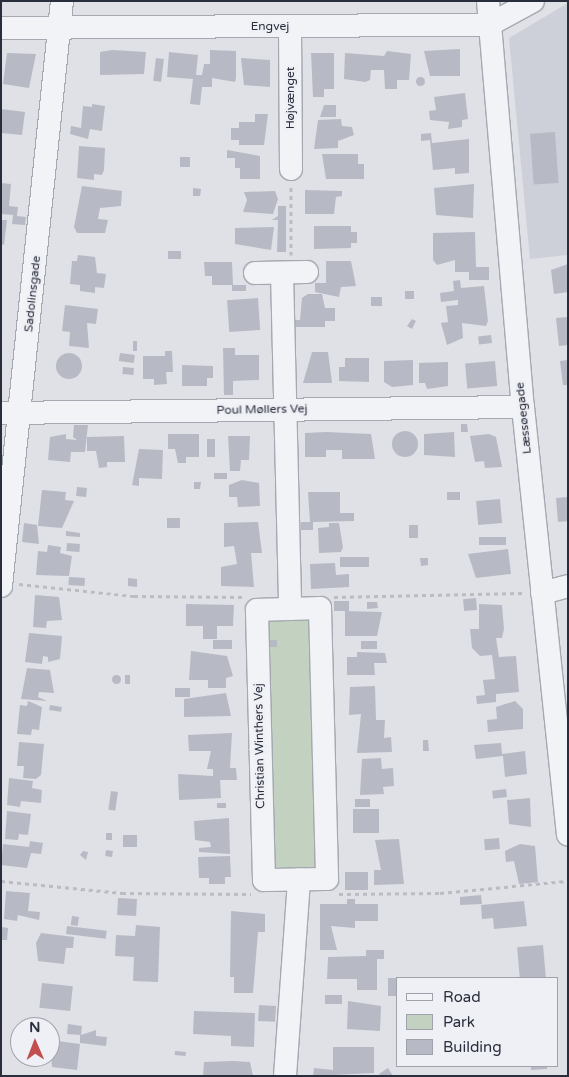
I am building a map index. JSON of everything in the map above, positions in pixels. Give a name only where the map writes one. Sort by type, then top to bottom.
[{"type":"street","name":"Sadolinsgade","points":[[1,586],[11,413],[62,28],[62,1]]},
{"type":"street","name":"Læssøegade","points":[[488,1],[523,407],[568,835]]},
{"type":"street","name":"Engvej","points":[[1,28],[489,25],[533,1]]},
{"type":"street","name":"Højvænget","points":[[290,26],[291,169]]},
{"type":"street","points":[[255,273],[307,272]]},
{"type":"street","points":[[282,273],[283,410],[290,609]]},
{"type":"street","name":"Poul Møllers Vej","points":[[11,413],[523,407]]},
{"type":"street","points":[[542,593],[568,586]]},
{"type":"street","points":[[257,610],[320,608],[327,879],[264,880]]},
{"type":"street","name":"Christian Winthers Vej","points":[[257,610],[264,880]]},
{"type":"street","points":[[286,1076],[299,879]]},
{"type":"path","points":[[282,273],[291,256],[291,169]]},
{"type":"path","points":[[2,582],[134,596],[246,597],[257,610]]},
{"type":"path","points":[[320,608],[333,597],[542,593]]},
{"type":"path","points":[[327,879],[332,894],[440,893],[568,881]]},
{"type":"path","points":[[1,881],[122,893],[255,894],[264,880]]},
{"type":"shaded area","points":[[568,3],[568,255],[530,259],[509,38]]},
{"type":"green space","points":[[270,619],[310,621],[317,866],[312,871],[275,867],[266,625]]},
{"type":"building","points":[[460,49],[460,76],[430,76],[424,51]]},
{"type":"building","points":[[112,50],[146,52],[144,74],[100,75],[100,52]]},
{"type":"building","points":[[210,50],[236,51],[235,82],[212,78],[212,87],[202,87],[200,105],[190,104],[193,79],[167,77],[169,52],[198,55],[196,75],[202,75],[204,64],[210,64]]},
{"type":"building","points":[[387,51],[411,54],[409,80],[397,80],[397,89],[385,89],[384,70],[371,70],[370,80],[365,82],[344,79],[345,53],[384,56]]},
{"type":"building","points":[[7,53],[36,54],[29,88],[3,84]]},
{"type":"building","points":[[311,53],[334,53],[334,89],[324,89],[324,97],[313,97]]},
{"type":"building","points":[[156,58],[164,59],[161,82],[153,81]]},
{"type":"building","points":[[241,58],[270,60],[270,87],[244,85]]},
{"type":"building","points":[[420,77],[424,81],[420,85],[416,81]]},
{"type":"building","points":[[465,93],[468,119],[462,120],[462,127],[448,129],[449,122],[430,120],[429,111],[436,110],[434,97]]},
{"type":"building","points":[[92,104],[105,106],[102,131],[90,129],[88,139],[70,134],[71,126],[81,128],[83,106],[92,107]]},
{"type":"building","points":[[324,105],[336,105],[336,117],[320,117]]},
{"type":"building","points":[[1,109],[25,112],[22,135],[1,133]]},
{"type":"building","points":[[255,114],[268,114],[264,145],[239,145],[239,140],[231,140],[231,128],[239,128],[239,122],[255,122]]},
{"type":"building","points":[[341,119],[342,126],[352,127],[354,135],[338,141],[338,148],[314,149],[318,120]]},
{"type":"building","points":[[555,132],[559,183],[534,185],[530,134]]},
{"type":"building","points":[[431,133],[432,143],[469,139],[469,173],[455,174],[455,168],[433,170],[430,140],[421,141],[421,134]]},
{"type":"building","points":[[79,146],[105,148],[104,170],[102,175],[94,174],[94,180],[77,178]]},
{"type":"building","points":[[227,150],[260,156],[260,179],[240,179],[240,168],[235,168],[235,158],[227,158]]},
{"type":"building","points":[[322,154],[358,154],[358,164],[364,164],[364,179],[326,179]]},
{"type":"building","points":[[180,157],[190,157],[190,167],[180,167]]},
{"type":"building","points":[[1,183],[11,184],[9,206],[18,207],[17,216],[26,217],[25,225],[12,224],[13,215],[1,214]]},
{"type":"building","points":[[474,184],[473,218],[436,215],[434,188]]},
{"type":"building","points":[[82,186],[122,191],[121,206],[100,208],[98,219],[108,220],[105,233],[77,233],[74,227]]},
{"type":"building","points":[[193,188],[201,189],[200,196],[193,196]]},
{"type":"building","points":[[305,190],[342,191],[342,196],[336,197],[334,214],[305,214]]},
{"type":"building","points":[[275,191],[278,199],[273,214],[243,212],[247,200],[244,192]]},
{"type":"building","points":[[278,206],[286,206],[286,252],[277,252],[278,220],[272,220],[278,216]]},
{"type":"building","points":[[1,220],[7,220],[4,245],[1,244]]},
{"type":"building","points":[[314,226],[351,226],[351,232],[357,232],[357,243],[351,243],[351,248],[314,249]]},
{"type":"building","points":[[274,227],[271,250],[235,244],[235,228]]},
{"type":"building","points":[[475,232],[476,267],[489,267],[489,280],[469,280],[469,272],[455,272],[455,260],[437,265],[433,260],[433,233]]},
{"type":"building","points":[[168,251],[181,251],[181,259],[168,259]]},
{"type":"building","points":[[78,255],[95,257],[97,273],[106,274],[104,288],[95,287],[95,293],[80,291],[80,285],[70,284],[72,261],[77,261]]},
{"type":"building","points":[[326,261],[351,261],[356,286],[341,287],[339,297],[315,292],[315,283],[326,283]]},
{"type":"building","points":[[204,262],[232,262],[233,285],[246,285],[246,291],[232,291],[232,285],[212,285],[212,276],[205,276]]},
{"type":"building","points":[[568,264],[568,292],[554,294],[551,270]]},
{"type":"building","points":[[460,280],[461,288],[484,286],[488,321],[486,326],[462,323],[463,338],[447,345],[441,323],[448,322],[446,306],[458,305],[458,300],[441,302],[440,293],[454,291],[453,281]]},
{"type":"building","points":[[405,291],[414,291],[414,299],[405,299]]},
{"type":"building","points":[[308,294],[322,294],[325,308],[335,308],[335,321],[325,321],[325,327],[294,327],[294,320],[300,320],[302,298]]},
{"type":"building","points":[[371,297],[382,297],[382,306],[371,306]]},
{"type":"building","points":[[258,298],[260,330],[229,332],[227,300]]},
{"type":"building","points":[[65,305],[98,309],[96,324],[87,323],[89,348],[69,346],[70,332],[62,331]]},
{"type":"building","points":[[568,317],[568,345],[559,346],[556,318]]},
{"type":"building","points":[[412,319],[416,321],[412,329],[407,326]]},
{"type":"building","points":[[491,335],[492,343],[479,345],[478,337]]},
{"type":"building","points":[[133,341],[137,341],[137,351],[133,351]]},
{"type":"building","points":[[223,348],[235,348],[235,355],[259,355],[259,380],[233,381],[233,395],[224,395]]},
{"type":"building","points":[[165,351],[172,351],[173,372],[166,372],[167,384],[154,385],[154,379],[143,379],[143,356],[165,356]]},
{"type":"building","points":[[312,352],[328,352],[332,383],[303,383]]},
{"type":"building","points":[[69,353],[78,357],[82,366],[78,375],[69,379],[60,375],[56,366],[60,357]]},
{"type":"building","points":[[120,353],[135,355],[134,363],[119,361]]},
{"type":"building","points":[[345,358],[369,358],[369,382],[339,381],[339,367],[345,367]]},
{"type":"building","points":[[413,360],[413,385],[392,387],[384,382],[384,361]]},
{"type":"building","points":[[568,360],[568,385],[563,385],[560,361]]},
{"type":"building","points":[[495,361],[497,386],[467,389],[465,364]]},
{"type":"building","points":[[448,362],[448,386],[427,389],[425,383],[419,383],[419,363]]},
{"type":"building","points":[[182,365],[213,366],[213,378],[207,378],[207,386],[182,386]]},
{"type":"building","points":[[123,367],[134,368],[133,375],[122,374]]},
{"type":"building","points":[[461,424],[467,424],[468,432],[461,432]]},
{"type":"building","points":[[74,425],[88,425],[85,452],[71,452],[70,462],[48,460],[50,437],[66,434],[66,439],[77,440],[73,437]]},
{"type":"building","points":[[405,431],[414,435],[418,444],[414,453],[405,457],[396,453],[392,444],[396,435]]},
{"type":"building","points":[[454,432],[455,457],[424,455],[424,434]]},
{"type":"building","points":[[305,433],[371,434],[375,459],[342,459],[342,450],[326,450],[326,457],[305,457]]},
{"type":"building","points":[[168,434],[199,434],[199,457],[186,457],[186,463],[178,463],[175,449],[168,449]]},
{"type":"building","points":[[489,434],[496,437],[502,467],[485,468],[484,461],[475,462],[470,436]]},
{"type":"building","points":[[124,436],[125,462],[107,462],[107,467],[99,468],[96,451],[87,451],[87,437]]},
{"type":"building","points":[[228,436],[250,436],[249,460],[241,460],[240,471],[230,471]]},
{"type":"building","points":[[207,439],[215,439],[215,457],[207,457]]},
{"type":"building","points":[[139,449],[163,450],[162,479],[139,478],[139,486],[132,485]]},
{"type":"building","points":[[214,473],[227,473],[227,479],[214,479]]},
{"type":"building","points":[[242,480],[259,483],[260,506],[238,507],[237,497],[229,497],[229,485]]},
{"type":"building","points":[[194,482],[201,482],[200,489],[194,489]]},
{"type":"building","points":[[77,487],[87,488],[86,497],[76,496]]},
{"type":"building","points":[[42,490],[66,492],[65,500],[74,501],[62,528],[38,526]]},
{"type":"building","points":[[308,492],[340,492],[340,513],[354,513],[354,521],[313,522],[313,530],[301,530],[301,522],[310,522]]},
{"type":"building","points":[[447,492],[460,492],[460,500],[447,500]]},
{"type":"building","points":[[568,497],[568,521],[558,522],[556,498]]},
{"type":"building","points":[[500,499],[502,523],[478,525],[476,501]]},
{"type":"building","points":[[167,518],[180,518],[180,528],[167,528]]},
{"type":"building","points":[[258,522],[262,553],[251,553],[254,587],[221,586],[221,567],[237,564],[234,546],[224,547],[224,523]]},
{"type":"building","points":[[24,523],[37,525],[39,544],[22,542]]},
{"type":"building","points":[[329,523],[339,523],[343,547],[341,552],[319,553],[318,528],[329,527]]},
{"type":"building","points":[[409,525],[418,525],[418,538],[409,538]]},
{"type":"building","points":[[66,531],[80,533],[80,537],[66,536]]},
{"type":"building","points":[[479,537],[506,537],[506,545],[479,545]]},
{"type":"building","points":[[67,543],[80,544],[79,552],[66,551]]},
{"type":"building","points":[[48,545],[61,547],[60,553],[72,556],[69,576],[36,575],[38,551],[47,552]]},
{"type":"building","points":[[508,549],[511,574],[476,578],[468,554]]},
{"type":"building","points":[[340,557],[369,557],[369,567],[340,567]]},
{"type":"building","points":[[420,558],[428,558],[428,565],[421,566]]},
{"type":"building","points":[[335,563],[336,575],[349,574],[349,587],[311,589],[310,564]]},
{"type":"building","points":[[69,577],[85,578],[84,586],[68,585]]},
{"type":"building","points":[[128,578],[137,579],[137,587],[128,586]]},
{"type":"building","points":[[35,595],[59,597],[62,620],[47,621],[46,628],[33,627]]},
{"type":"building","points":[[476,598],[477,610],[464,611],[463,599]]},
{"type":"building","points":[[334,601],[349,601],[349,611],[334,611]]},
{"type":"building","points":[[367,602],[377,602],[378,608],[367,609]]},
{"type":"building","points":[[186,604],[234,605],[233,626],[217,626],[217,639],[203,639],[203,626],[186,626]]},
{"type":"building","points":[[479,604],[502,605],[504,629],[502,638],[496,638],[499,657],[516,656],[519,692],[496,694],[496,702],[477,704],[476,696],[485,695],[483,680],[495,679],[492,655],[480,656],[472,648],[470,629],[479,629]]},
{"type":"building","points":[[345,611],[382,612],[377,636],[345,636]]},
{"type":"building","points":[[29,633],[62,636],[60,659],[48,662],[48,657],[43,656],[42,664],[25,662]]},
{"type":"building","points":[[213,640],[232,640],[232,649],[213,649]]},
{"type":"building","points":[[269,640],[277,640],[277,647],[269,647]]},
{"type":"building","points":[[361,641],[377,641],[377,649],[361,649]]},
{"type":"building","points":[[191,651],[227,656],[233,676],[226,678],[226,688],[208,688],[208,680],[189,680]]},
{"type":"building","points":[[357,652],[385,653],[387,663],[374,663],[375,675],[347,675],[347,657],[357,657]]},
{"type":"building","points":[[27,668],[50,670],[54,693],[39,692],[38,697],[47,701],[21,699]]},
{"type":"building","points":[[116,674],[121,679],[116,684],[111,679]]},
{"type":"building","points":[[125,675],[130,675],[130,684],[125,684]]},
{"type":"building","points":[[375,686],[376,720],[385,720],[384,738],[391,737],[392,752],[357,753],[361,714],[349,715],[350,687]]},
{"type":"building","points":[[175,688],[190,688],[190,697],[175,697]]},
{"type":"building","points":[[226,693],[231,716],[184,717],[184,699]]},
{"type":"building","points":[[28,701],[42,707],[39,730],[32,729],[31,735],[17,734],[20,705],[27,706]]},
{"type":"building","points":[[515,701],[523,709],[523,729],[488,732],[487,720],[497,719],[496,707]]},
{"type":"building","points":[[50,705],[62,707],[61,712],[49,710]]},
{"type":"building","points":[[232,733],[230,768],[236,768],[237,780],[220,780],[221,798],[179,800],[178,774],[213,776],[213,769],[207,769],[211,751],[189,751],[188,735]]},
{"type":"building","points":[[423,740],[428,740],[429,751],[423,751]]},
{"type":"building","points":[[19,742],[44,744],[41,775],[36,779],[23,778],[24,766],[17,766]]},
{"type":"building","points":[[501,743],[502,754],[525,751],[527,774],[505,777],[503,756],[476,759],[474,745]]},
{"type":"building","points":[[381,758],[382,769],[393,768],[394,786],[383,787],[384,794],[360,795],[362,759]]},
{"type":"building","points":[[9,778],[33,781],[32,788],[42,790],[41,803],[21,801],[20,807],[7,805]]},
{"type":"building","points":[[506,789],[507,797],[493,799],[492,791]]},
{"type":"building","points":[[111,791],[118,792],[115,811],[108,810]]},
{"type":"building","points":[[530,798],[531,827],[509,824],[507,800]]},
{"type":"building","points":[[355,799],[370,799],[370,807],[355,807]]},
{"type":"building","points":[[217,803],[226,803],[226,808],[217,808]]},
{"type":"building","points":[[353,809],[379,809],[379,833],[353,833]]},
{"type":"building","points":[[7,811],[31,814],[28,835],[19,834],[18,840],[5,839]]},
{"type":"building","points":[[229,818],[230,854],[199,852],[199,848],[211,847],[210,842],[195,840],[194,821]]},
{"type":"building","points":[[106,833],[112,833],[112,840],[106,840]]},
{"type":"building","points":[[123,835],[137,835],[137,847],[123,847]]},
{"type":"building","points":[[499,838],[500,849],[485,850],[484,839]]},
{"type":"building","points":[[399,839],[404,884],[374,885],[374,870],[381,870],[375,840]]},
{"type":"building","points":[[30,841],[43,843],[41,854],[31,853],[27,868],[1,865],[3,844],[29,847]]},
{"type":"building","points":[[520,844],[535,846],[538,882],[519,884],[514,861],[506,862],[505,851]]},
{"type":"building","points":[[106,850],[113,851],[112,857],[105,856]]},
{"type":"building","points":[[83,851],[88,852],[86,860],[80,855]]},
{"type":"building","points":[[230,856],[231,877],[225,877],[225,884],[209,884],[209,878],[199,878],[198,857]]},
{"type":"building","points":[[345,872],[368,872],[368,890],[345,890]]},
{"type":"building","points":[[6,891],[30,893],[28,911],[40,912],[39,920],[18,915],[17,921],[4,919]]},
{"type":"building","points":[[481,895],[482,904],[460,905],[460,897]]},
{"type":"building","points":[[118,898],[137,899],[136,916],[117,915]]},
{"type":"building","points":[[347,899],[355,899],[355,904],[378,904],[378,921],[355,921],[355,928],[331,926],[337,950],[320,950],[320,904],[347,904]]},
{"type":"building","points":[[524,901],[527,926],[494,929],[493,918],[482,919],[481,905]]},
{"type":"building","points":[[231,911],[265,914],[265,932],[258,932],[253,993],[234,993],[234,977],[230,977]]},
{"type":"building","points":[[72,916],[79,917],[78,926],[71,925]]},
{"type":"building","points":[[136,925],[160,927],[158,982],[133,981],[134,957],[115,956],[116,935],[135,936]]},
{"type":"building","points":[[67,926],[107,931],[106,939],[66,934]]},
{"type":"building","points":[[1,927],[8,928],[7,940],[1,940]]},
{"type":"building","points":[[41,933],[74,937],[73,948],[66,948],[64,964],[38,961],[36,943]]},
{"type":"building","points":[[543,945],[546,977],[520,977],[517,947]]},
{"type":"building","points":[[366,950],[384,950],[384,959],[377,959],[377,990],[357,990],[357,979],[327,979],[328,957],[366,956]]},
{"type":"building","points":[[388,978],[396,978],[396,996],[388,996]]},
{"type":"building","points":[[42,983],[73,986],[70,1011],[39,1008]]},
{"type":"building","points":[[325,995],[342,995],[342,1004],[325,1004]]},
{"type":"building","points":[[348,1001],[381,1006],[380,1031],[347,1029]]},
{"type":"building","points":[[259,1005],[276,1006],[275,1022],[258,1021]]},
{"type":"building","points":[[194,1011],[255,1013],[254,1047],[231,1046],[231,1036],[193,1034]]},
{"type":"building","points":[[68,1024],[82,1026],[81,1035],[96,1030],[96,1036],[107,1037],[106,1046],[80,1043],[80,1035],[67,1034]]},
{"type":"building","points":[[60,1041],[80,1044],[77,1070],[52,1067],[60,1067]]},
{"type":"building","points":[[333,1047],[374,1047],[374,1073],[313,1076],[314,1068],[333,1070]]},
{"type":"building","points":[[175,1051],[186,1052],[186,1056],[175,1055]]},
{"type":"building","points":[[204,1062],[250,1062],[253,1076],[203,1076]]},
{"type":"building","points":[[531,1067],[547,1067],[547,1069],[531,1070]]},
{"type":"building","points":[[388,1068],[393,1076],[380,1076],[379,1074]]}]
